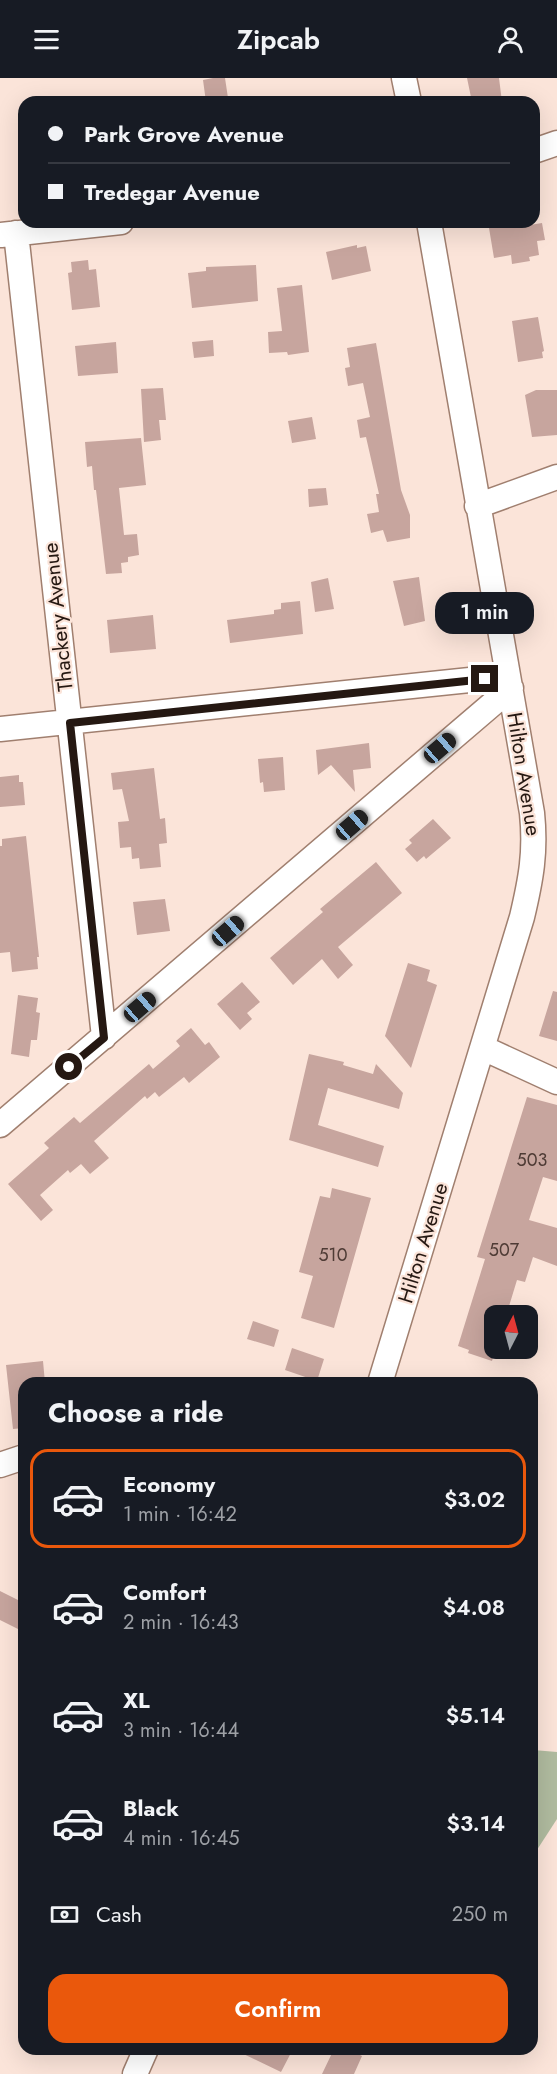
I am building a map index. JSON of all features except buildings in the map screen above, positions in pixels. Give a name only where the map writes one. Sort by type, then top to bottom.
[{"type":"street","points":[[404,78],[408,96]]},
{"type":"street","points":[[540,149],[557,143]]},
{"type":"street","points":[[8,234],[64,228]]},
{"type":"street","name":"Hilton Avenue","points":[[382,1377],[522,917],[532,876],[535,847],[532,813],[510,682],[477,506],[430,228]]},
{"type":"street","name":"Thackery Avenue","points":[[8,234],[70,723],[104,1038]]},
{"type":"street","points":[[477,506],[557,477]]},
{"type":"street","points":[[0,729],[510,682]]},
{"type":"street","points":[[0,1125],[104,1038],[510,682]]},
{"type":"street","points":[[483,1048],[557,1082]]},
{"type":"street","points":[[0,1465],[18,1460]]},
{"type":"street","points":[[135,2074],[143,2055]]},
{"type":"green space","points":[[538,1750],[557,1752],[557,1819],[538,1848]]},
{"type":"route","points":[[69,1067],[104,1038],[70,723],[485,679]]}]
